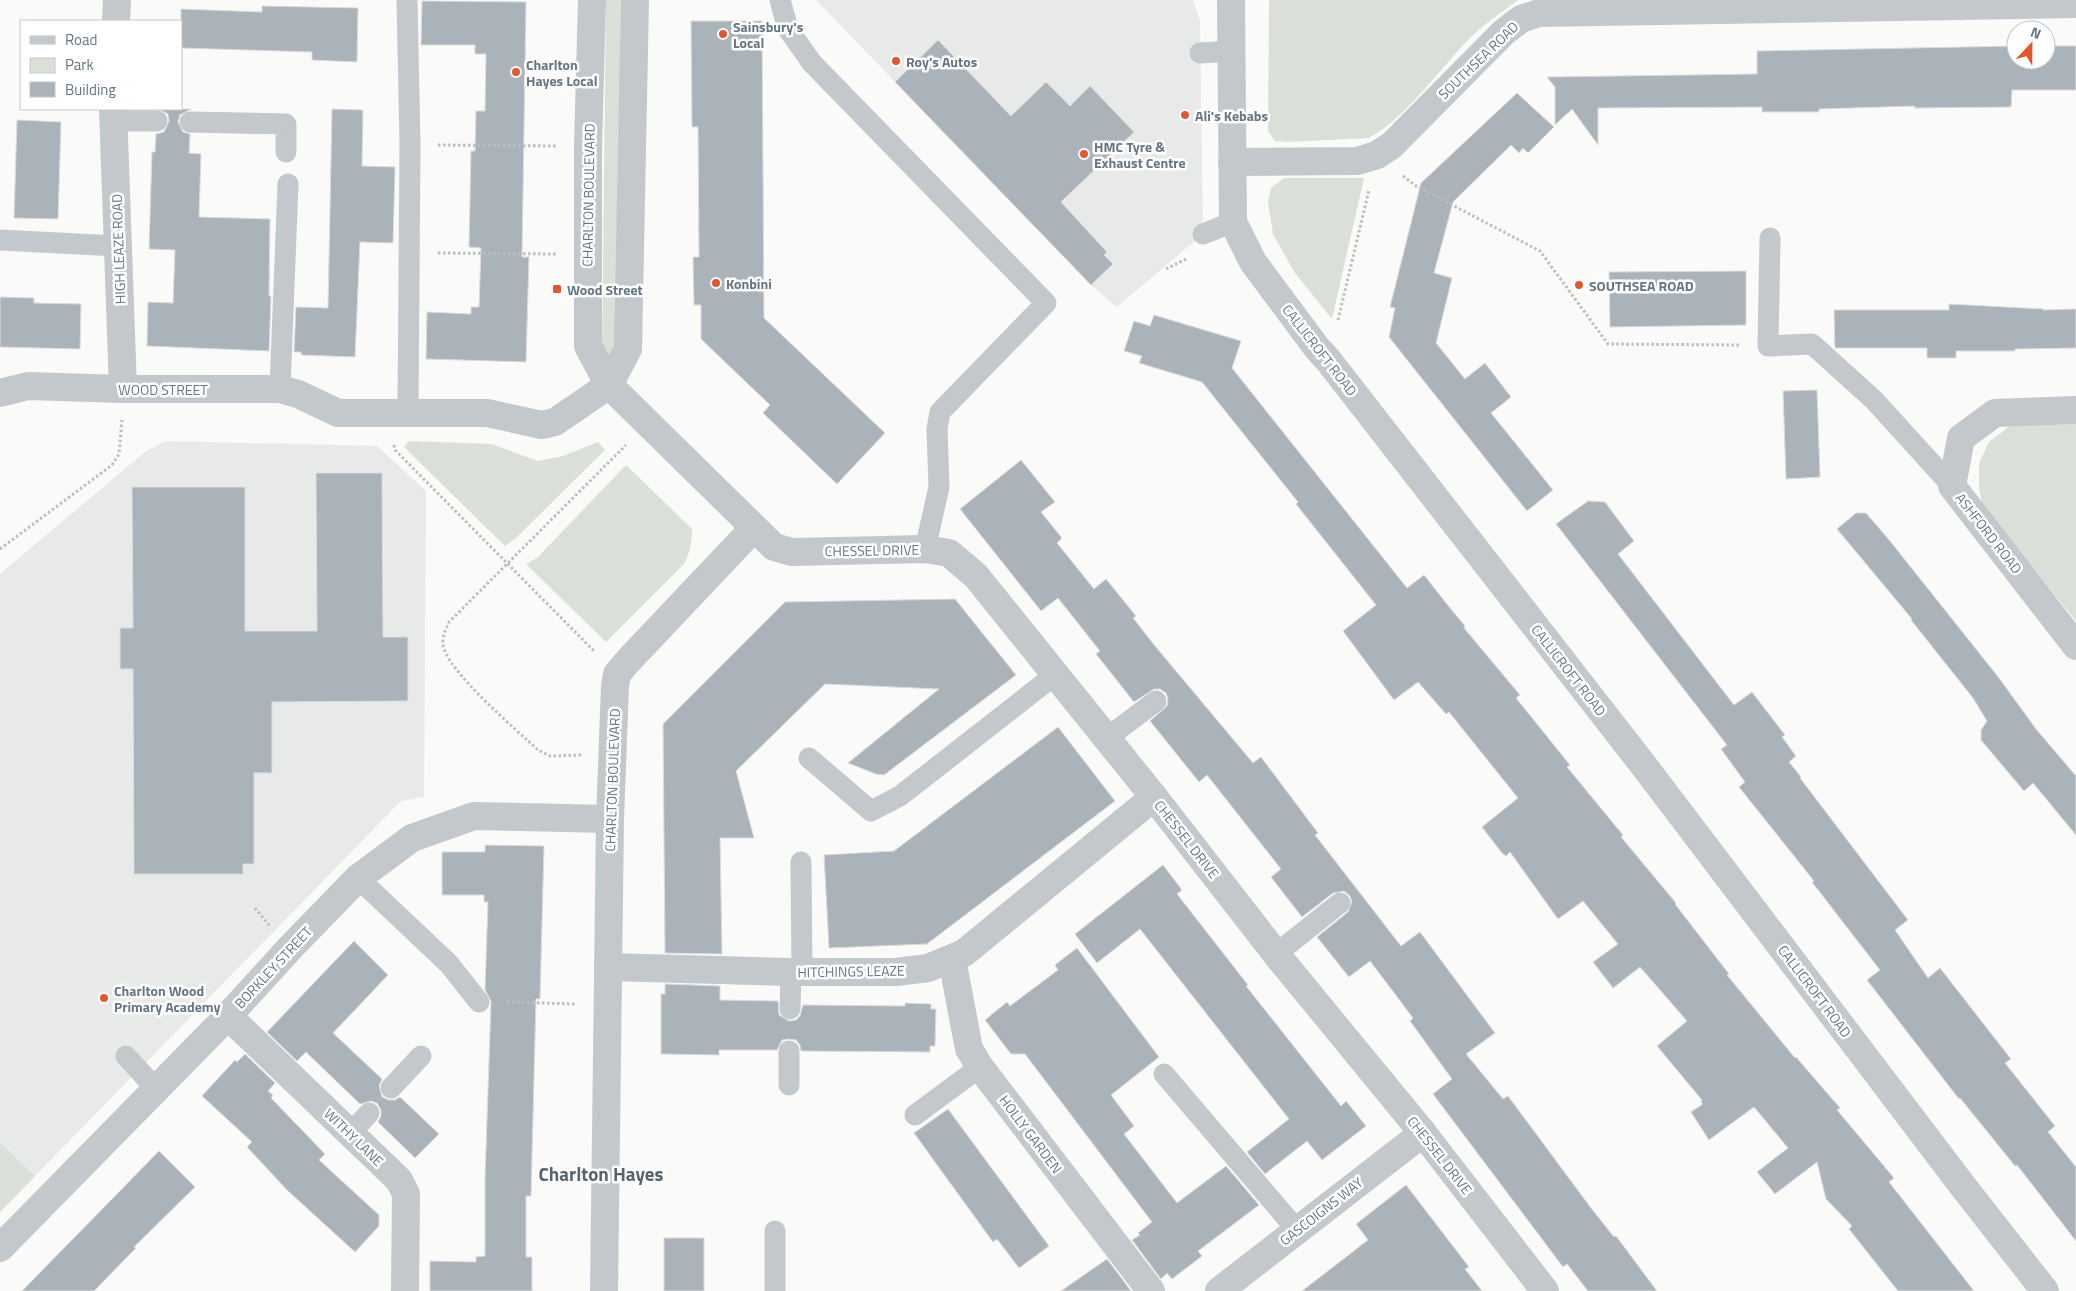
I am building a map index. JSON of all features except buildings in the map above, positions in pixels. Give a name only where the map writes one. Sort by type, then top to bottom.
[{"type":"street","points":[[116,20],[117,0]]},
{"type":"street","name":"CHARLTON BOULEVARD","points":[[592,0],[588,147],[588,346],[609,385],[754,528]]},
{"type":"street","points":[[609,385],[628,349],[636,0]]},
{"type":"street","name":"CALLICROFT ROAD","points":[[1231,0],[1233,222],[1253,262],[1317,348],[1641,762],[1956,1177],[2045,1291]]},
{"type":"street","name":"SOUTHSEA ROAD","points":[[1232,162],[1357,161],[1377,155],[1392,145],[1504,32],[1521,19],[1539,13],[2076,4]]},
{"type":"street","name":"HIGH LEAZE ROAD","points":[[113,115],[123,389]]},
{"type":"street","name":"WOOD STREET","points":[[0,393],[28,386],[123,389],[280,389],[298,394],[338,413],[487,413],[542,425],[555,422],[609,385]]},
{"type":"street","name":"ASHFORD ROAD","points":[[2076,410],[1995,413],[1961,438],[1952,486],[2076,646]]},
{"type":"street","points":[[617,674],[754,528]]},
{"type":"street","name":"CHESSEL DRIVE","points":[[754,528],[774,547],[792,552],[925,549],[949,553],[976,576],[1154,797],[1276,954],[1423,1133],[1545,1291]]},
{"type":"street","name":"CHARLTON BOULEVARD","points":[[604,1291],[610,819],[617,674]]},
{"type":"street","name":"HITCHINGS LEAZE","points":[[608,968],[896,972],[928,968],[964,954],[1154,797]]},
{"type":"street","name":"BORKLEY STREET","points":[[0,1248],[228,1016],[358,878],[412,838],[474,816],[610,819]]},
{"type":"street","name":"HOLLY GARDEN","points":[[952,959],[969,1049],[980,1067],[1151,1291]]},
{"type":"street","name":"WITHY LANE","points":[[228,1016],[399,1180],[406,1194],[405,1291]]},
{"type":"street","name":"GASCOIGNS WAY","points":[[1219,1291],[1423,1133]]},
{"type":"lane","points":[[398,413],[410,252],[407,0]]},
{"type":"lane","points":[[780,0],[788,29],[812,63],[1046,303],[940,412],[937,429],[939,487],[925,549]]},
{"type":"lane","points":[[1200,53],[1232,51]]},
{"type":"lane","points":[[113,115],[157,121]]},
{"type":"lane","points":[[190,122],[286,124],[286,152]]},
{"type":"lane","points":[[280,389],[288,184]]},
{"type":"lane","points":[[1203,234],[1233,222]]},
{"type":"lane","points":[[1770,238],[1768,346],[1812,344],[1874,400],[1952,486]]},
{"type":"lane","points":[[0,240],[117,246]]},
{"type":"lane","points":[[809,758],[871,811],[900,796],[1056,674]]},
{"type":"lane","points":[[1107,738],[1156,701]]},
{"type":"lane","points":[[790,1009],[796,972],[801,862]]},
{"type":"lane","points":[[358,878],[449,964],[479,1002]]},
{"type":"lane","points":[[1276,954],[1340,903]]},
{"type":"lane","points":[[789,1051],[789,1085]]},
{"type":"lane","points":[[126,1056],[156,1089]]},
{"type":"lane","points":[[391,1088],[421,1056]]},
{"type":"lane","points":[[915,1115],[980,1067]]},
{"type":"lane","points":[[1164,1074],[1296,1230]]},
{"type":"lane","points":[[350,1134],[369,1113]]},
{"type":"lane","points":[[775,1230],[775,1291]]},
{"type":"path","points":[[410,144],[588,147]]},
{"type":"path","points":[[1328,360],[1377,155],[1416,186],[1540,251],[1608,344],[1768,346]]},
{"type":"path","points":[[410,252],[587,254]]},
{"type":"path","points":[[0,549],[112,465],[119,454],[123,389]]},
{"type":"path","points":[[398,413],[395,450],[617,674]]},
{"type":"path","points":[[612,754],[550,756],[538,750],[463,678],[450,661],[443,645],[444,633],[449,622],[648,424]]},
{"type":"path","points":[[479,1002],[607,1006]]},
{"type":"shaded area","name":"HMC Tyre & Exhaust Centre","points":[[816,0],[1193,0],[1200,21],[1203,234],[1117,307],[1091,285]]},
{"type":"shaded area","name":"Charlton Wood Primary Academy","points":[[166,441],[377,446],[426,491],[424,797],[401,801],[0,1212],[0,574],[146,451]]},
{"type":"green space","points":[[606,0],[621,0],[616,357],[602,357]]},
{"type":"green space","points":[[1269,0],[1518,0],[1473,35],[1407,108],[1381,130],[1368,138],[1287,142],[1275,141],[1268,131]]},
{"type":"green space","points":[[1284,178],[1364,178],[1332,319],[1295,273],[1273,234],[1268,202],[1271,188]]},
{"type":"green space","points":[[2076,424],[2076,621],[1982,505],[1979,487],[1979,463],[1989,442],[2010,426]]},
{"type":"green space","points":[[409,441],[491,444],[538,461],[563,456],[598,442],[605,450],[516,538],[505,546],[404,447]]},
{"type":"green space","points":[[626,465],[692,529],[692,538],[684,564],[606,642],[526,564],[537,558]]},
{"type":"green space","points":[[0,1143],[35,1176],[0,1212]]},
{"type":"place","name":"Sainsbury's Local","points":[[723,34]]},
{"type":"place","name":"Roy's Autos","points":[[896,61]]},
{"type":"place","name":"Charlton Hayes Local","points":[[516,72]]},
{"type":"place","name":"Ali's Kebabs","points":[[1185,115]]},
{"type":"place","name":"HMC Tyre & Exhaust Centre","points":[[1084,154]]},
{"type":"place","name":"Konbini","points":[[716,283]]},
{"type":"place","name":"SOUTHSEA ROAD","points":[[1579,285]]},
{"type":"place","name":"Wood Street","points":[[557,289]]},
{"type":"place","name":"Charlton Wood Primary Academy","points":[[104,998]]},
{"type":"district","name":"Charlton Hayes","points":[[601,1173]]}]
